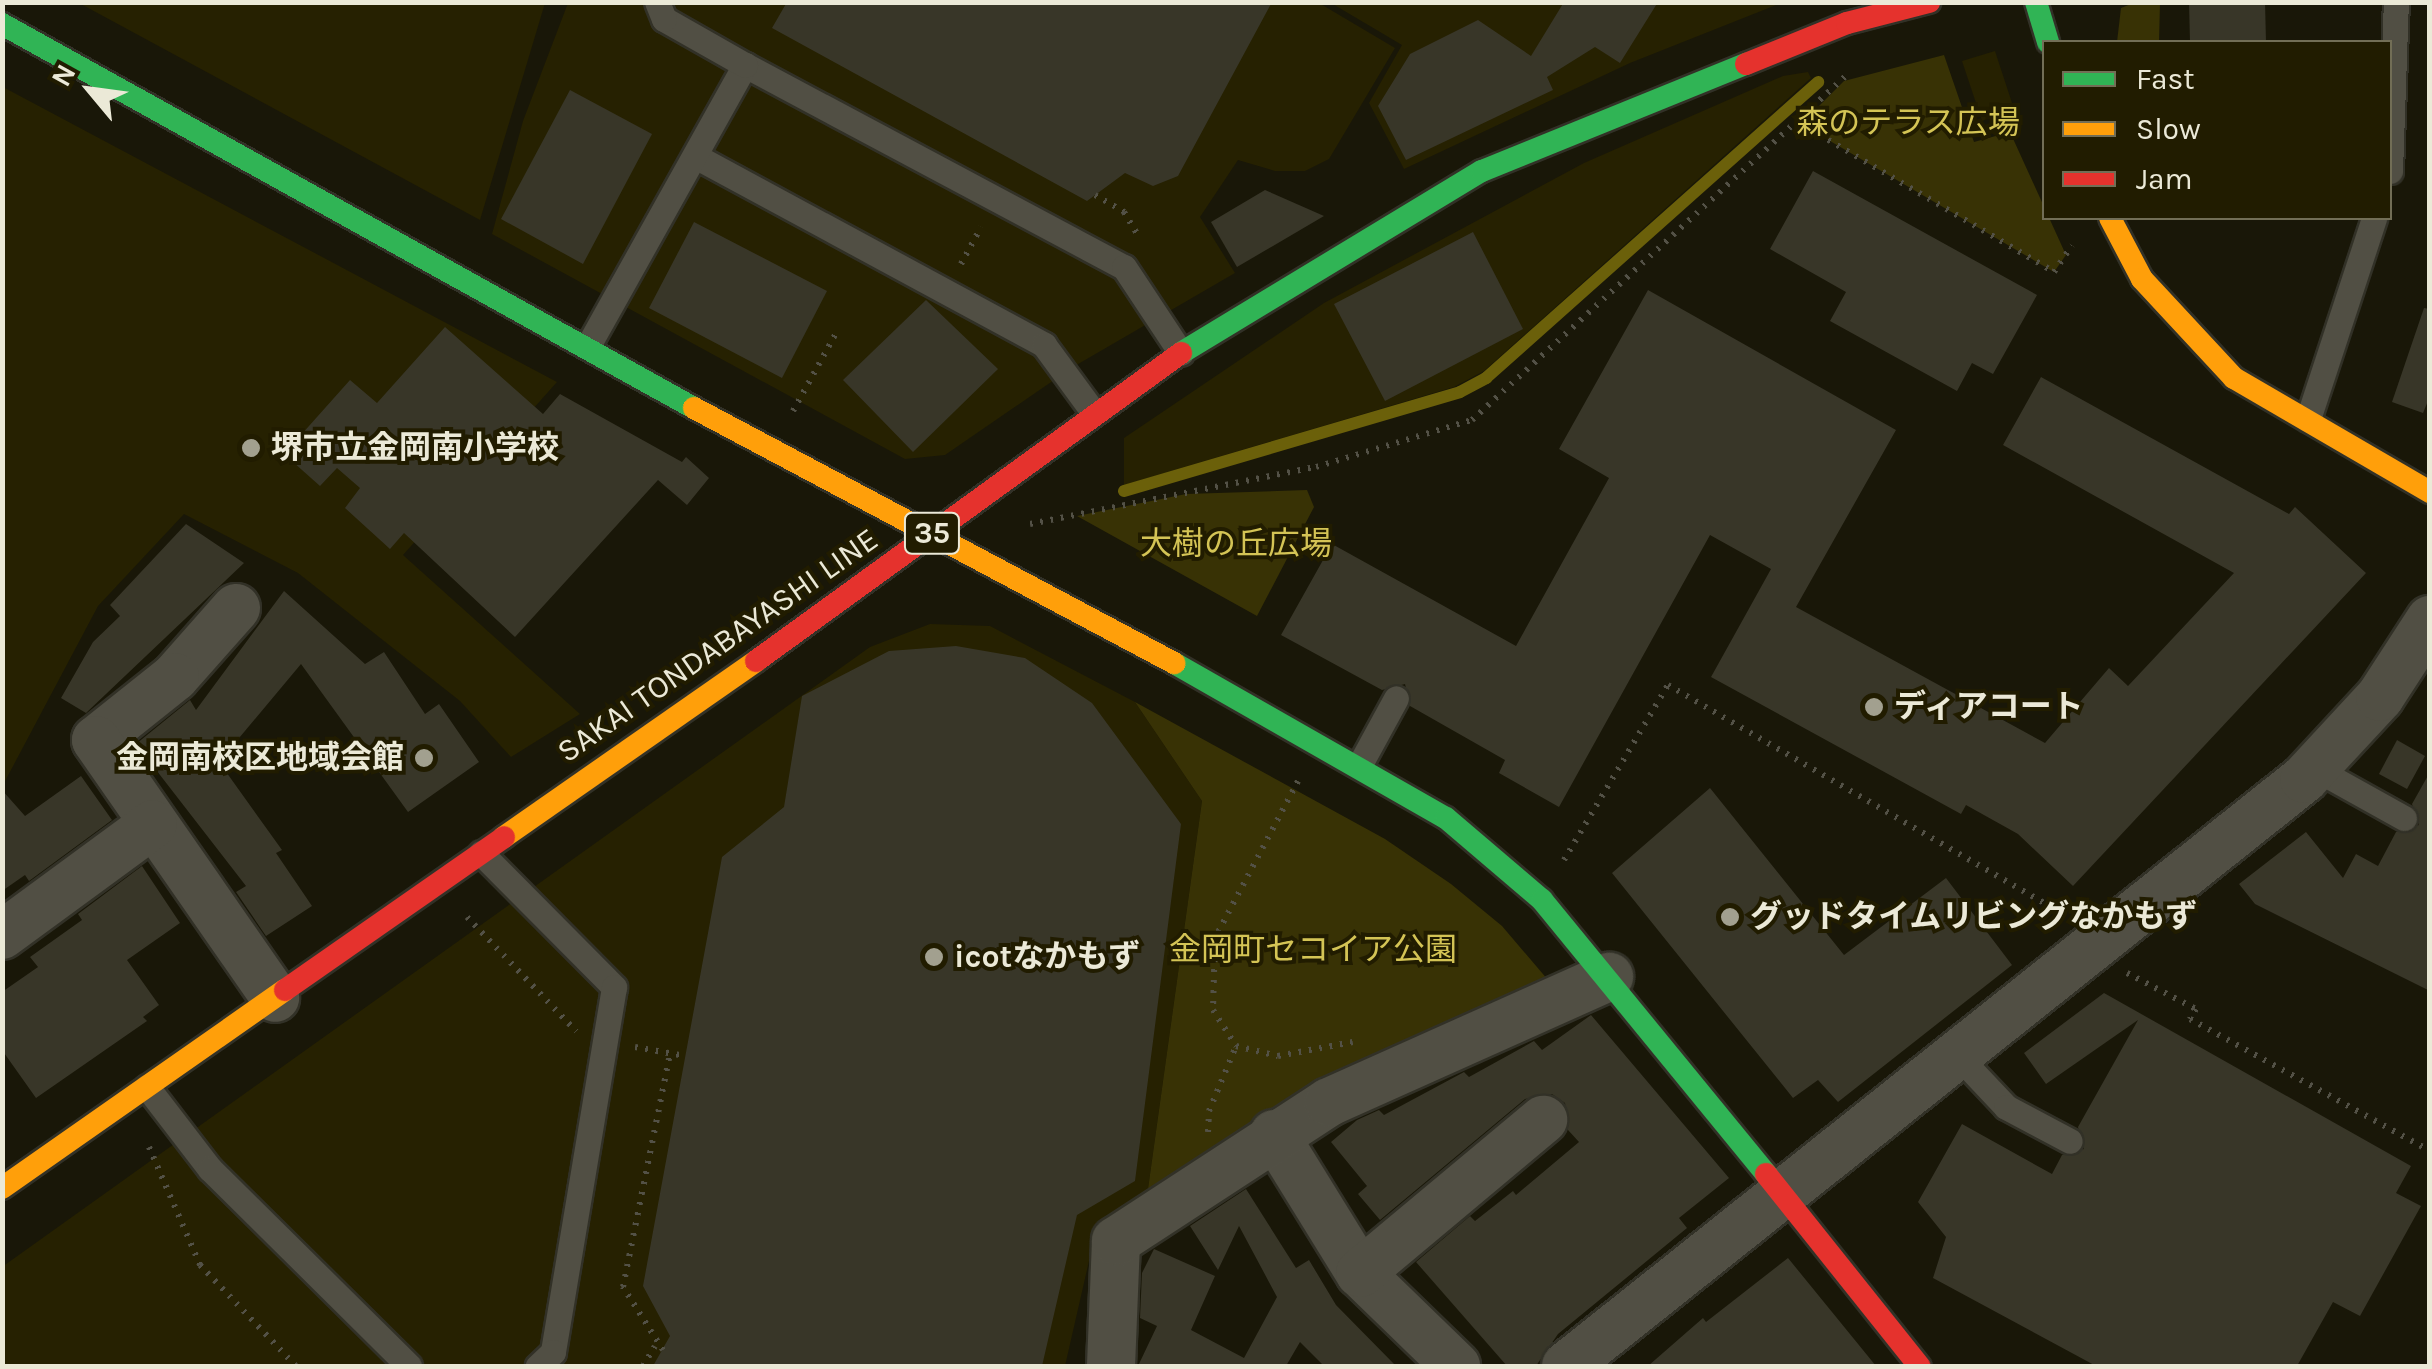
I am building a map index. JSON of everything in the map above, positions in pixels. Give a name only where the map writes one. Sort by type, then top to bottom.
[{"type":"street","name":"SAKAI TONDABAYASHI LINE","points":[[2,1188],[481,853],[1181,353],[1482,172],[1847,23],[1929,2]]},
{"type":"street","points":[[2036,2],[2047,40]]},
{"type":"street","points":[[2,24],[589,344],[927,537],[1245,699],[1446,818],[1542,900],[1609,977],[1919,1366]]},
{"type":"street","points":[[2111,220],[2142,279],[2234,378],[2430,492]]},
{"type":"street","points":[[236,608],[175,677],[96,740],[275,998]]},
{"type":"street","points":[[1566,1366],[1779,1193],[1958,1056],[2084,938],[2314,768],[2380,697],[2430,620]]},
{"type":"street","points":[[2,935],[154,824]]},
{"type":"street","points":[[1111,1366],[1116,1241],[1274,1134],[1398,1070],[1609,977]]},
{"type":"street","points":[[1360,1273],[1543,1120]]},
{"type":"street","points":[[1274,1134],[1360,1273],[1456,1366]]},
{"type":"lane","points":[[657,2],[664,19],[745,65],[1124,266],[1181,353]]},
{"type":"lane","points":[[2392,114],[2396,2]]},
{"type":"lane","points":[[589,344],[745,65]]},
{"type":"lane","points":[[695,156],[1044,344],[1094,413]]},
{"type":"lane","points":[[2308,420],[2373,220]]},
{"type":"lane","points":[[1359,766],[1396,698]]},
{"type":"lane","points":[[2314,768],[2404,818]]},
{"type":"lane","points":[[481,853],[614,987],[553,1352],[538,1366]]},
{"type":"lane","points":[[1958,1056],[2006,1107],[2070,1141]]},
{"type":"lane","points":[[146,1088],[210,1169],[409,1366]]},
{"type":"path","points":[[1026,525],[1316,467],[1472,420],[1801,124],[1854,66]]},
{"type":"path","points":[[1801,124],[2054,272],[2072,244]]},
{"type":"path","points":[[946,292],[989,213]]},
{"type":"path","points":[[793,412],[836,333]]},
{"type":"path","points":[[1542,900],[1668,684],[2084,938],[2196,1010],[2190,1019],[2430,1152]]},
{"type":"path","points":[[1299,778],[1215,938],[1213,1010],[1236,1046],[1278,1056],[1358,1042],[1392,1059],[1398,1070]]},
{"type":"path","points":[[459,909],[579,1034],[685,1056]]},
{"type":"path","points":[[1215,1172],[1207,1155],[1210,1111],[1236,1046]]},
{"type":"path","points":[[643,1366],[659,1348],[623,1286],[670,1054]]},
{"type":"path","points":[[146,1137],[200,1265],[296,1366]]},
{"type":"shaded area","points":[[79,3],[545,3],[480,220]]},
{"type":"shaded area","points":[[568,3],[1319,3],[1395,48],[1329,159],[1305,171],[1275,171],[1238,160],[1200,217],[1235,273],[1073,367],[945,455],[905,459],[492,234],[523,121]]},
{"type":"shaded area","points":[[1331,3],[1781,3],[1630,63],[1404,169],[1369,103],[1402,45]]},
{"type":"shaded area","points":[[1995,51],[2014,109],[1982,121],[1962,61]]},
{"type":"shaded area","points":[[1808,72],[1811,78],[1484,371],[1454,387],[1124,485],[1124,438],[1324,303],[1584,163],[1783,76]]},
{"type":"shaded area","name":"堺市立金岡南小学校","points":[[3,87],[557,382],[403,555],[580,714],[511,757],[460,701],[298,573],[184,514],[98,606],[3,785]]},
{"type":"shaded area","points":[[930,624],[990,626],[1135,702],[1202,801],[1148,1189],[1097,1226],[1065,1366],[3,1366],[2,1267],[870,647]]},
{"type":"green space","points":[[2136,2],[2160,3],[2159,40],[2117,40],[2121,8]]},
{"type":"green space","name":"森のテラス広場","points":[[1944,55],[1974,142],[2010,132],[2042,202],[2042,220],[2050,220],[2066,255],[2054,272],[1801,124],[1844,81]]},
{"type":"green space","name":"大樹の丘広場","points":[[1307,490],[1314,507],[1257,616],[1077,516],[1186,494]]},
{"type":"green space","name":"金岡町セコイア公園","points":[[1135,702],[1385,839],[1451,884],[1502,926],[1554,987],[1148,1189],[1202,801]]},
{"type":"building","points":[[787,2],[1272,2],[1178,176],[1153,186],[1125,173],[1087,201],[772,28]]},
{"type":"building","points":[[1564,2],[1658,2],[1620,63],[1595,47],[1547,77],[1553,90],[1406,160],[1378,106],[1410,54],[1478,20],[1531,56]]},
{"type":"building","points":[[2189,2],[2265,2],[2266,40],[2190,40]]},
{"type":"building","points":[[570,90],[652,134],[583,264],[501,219]]},
{"type":"building","points":[[1813,171],[2037,295],[1993,374],[1972,363],[1957,391],[1830,321],[1846,292],[1770,249]]},
{"type":"building","points":[[1265,190],[1324,216],[1237,267],[1211,222]]},
{"type":"building","points":[[694,222],[827,291],[782,378],[649,308]]},
{"type":"building","points":[[1473,232],[1523,329],[1385,401],[1334,304]]},
{"type":"building","points":[[1648,290],[1896,430],[1796,607],[2045,743],[2109,668],[2128,686],[2234,573],[2003,445],[2041,377],[2289,514],[2295,507],[2366,573],[2073,886],[2018,834],[1966,805],[1961,814],[1711,677],[1771,569],[1710,535],[1559,807],[1499,773],[1505,760],[1410,706],[1405,684],[1382,690],[1281,635],[1332,544],[1516,646],[1609,478],[1559,449]]},
{"type":"building","points":[[926,300],[998,369],[913,452],[843,380]]},
{"type":"building","points":[[2424,308],[2430,309],[2430,396],[2423,413],[2392,402]]},
{"type":"building","points":[[445,327],[543,414],[560,394],[682,462],[686,457],[709,478],[687,505],[658,480],[515,637],[404,533],[390,549],[345,508],[360,488],[337,468],[320,486],[284,454],[350,380],[377,403]]},
{"type":"building","points":[[186,524],[244,563],[86,713],[61,698],[93,642],[120,616],[110,605]]},
{"type":"building","points":[[284,591],[365,664],[384,652],[425,714],[439,704],[479,762],[408,812],[301,664],[219,762],[282,850],[276,853],[312,906],[266,936],[236,892],[246,886],[136,744],[190,700],[196,710]]},
{"type":"building","name":"icotなかもず","points":[[956,646],[1025,658],[1092,703],[1181,824],[1135,1181],[1077,1215],[1042,1366],[653,1366],[670,1336],[643,1286],[722,857],[784,807],[802,696],[889,651]]},
{"type":"building","points":[[2397,740],[2425,756],[2407,789],[2379,774]]},
{"type":"building","points":[[2430,772],[2430,991],[2255,904],[2239,884],[2306,832],[2343,878],[2356,854],[2378,866],[2396,832],[2419,825],[2412,804]]},
{"type":"building","points":[[81,776],[112,820],[29,881],[25,875],[2,891],[2,790],[25,816]]},
{"type":"building","name":"グッドタイムリビングなかもず","points":[[1710,788],[1844,955],[1946,878],[2012,965],[1838,1102],[1818,1080],[1793,1098],[1612,873]]},
{"type":"building","points":[[142,866],[180,923],[127,960],[159,1005],[143,1017],[147,1021],[36,1098],[2,1050],[2,992],[38,967],[30,957],[82,920],[78,914]]},
{"type":"building","points":[[2104,993],[2411,1166],[2396,1193],[2421,1206],[2360,1316],[2333,1302],[2297,1366],[2096,1366],[1933,1278],[1946,1237],[1918,1202],[1962,1124],[2052,1174],[2062,1155],[2084,1149],[2078,1127],[2138,1020],[2046,1084],[2024,1053]]},
{"type":"building","points":[[1591,1015],[1729,1178],[1679,1218],[1687,1228],[1558,1334],[1536,1366],[1507,1366],[1416,1262],[1470,1216],[1475,1221],[1513,1191],[1516,1195],[1579,1142],[1568,1130],[1565,1103],[1552,1094],[1525,1099],[1380,1220],[1358,1194],[1367,1186],[1331,1142],[1357,1120],[1379,1110],[1384,1115],[1464,1072],[1469,1077],[1534,1041],[1542,1050]]},
{"type":"building","points":[[1246,1189],[1296,1268],[1309,1260],[1336,1305],[1396,1366],[1324,1366],[1300,1342],[1286,1366],[1138,1366],[1157,1326],[1140,1318],[1142,1273],[1154,1249],[1215,1276],[1191,1330],[1244,1358],[1277,1297],[1239,1226],[1218,1270],[1190,1226]]},
{"type":"building","points":[[1788,1258],[1876,1366],[1648,1366],[1703,1318],[1706,1322]]},
{"type":"waterway","points":[[1124,491],[1460,392],[1486,378],[1818,82]]},
{"type":"traffic: fast","points":[[2036,2],[2047,40]]},
{"type":"traffic: fast","points":[[2,24],[694,408]]},
{"type":"traffic: fast","points":[[1181,353],[1482,171],[1746,64]]},
{"type":"traffic: fast","points":[[1174,663],[1446,818],[1542,900],[1766,1174]]},
{"type":"traffic: slow","points":[[2111,220],[2142,279],[2234,378],[2430,492]]},
{"type":"traffic: slow","points":[[694,408],[1174,663]]},
{"type":"traffic: slow","points":[[504,837],[756,661]]},
{"type":"traffic: slow","points":[[2,1188],[285,990]]},
{"type":"traffic: jam","points":[[1746,64],[1847,23],[1929,2]]},
{"type":"traffic: jam","points":[[756,661],[1181,353]]},
{"type":"traffic: jam","points":[[285,990],[504,837]]},
{"type":"traffic: jam","points":[[1766,1174],[1919,1366]]},
{"type":"place","name":"堺市立金岡南小学校","points":[[251,448]]},
{"type":"place","name":"ディアコート","points":[[1874,707]]},
{"type":"place","name":"金岡南校区地域会館","points":[[424,758]]},
{"type":"place","name":"グッドタイムリビングなかもず","points":[[1730,917]]},
{"type":"place","name":"icotなかもず","points":[[934,957]]}]
